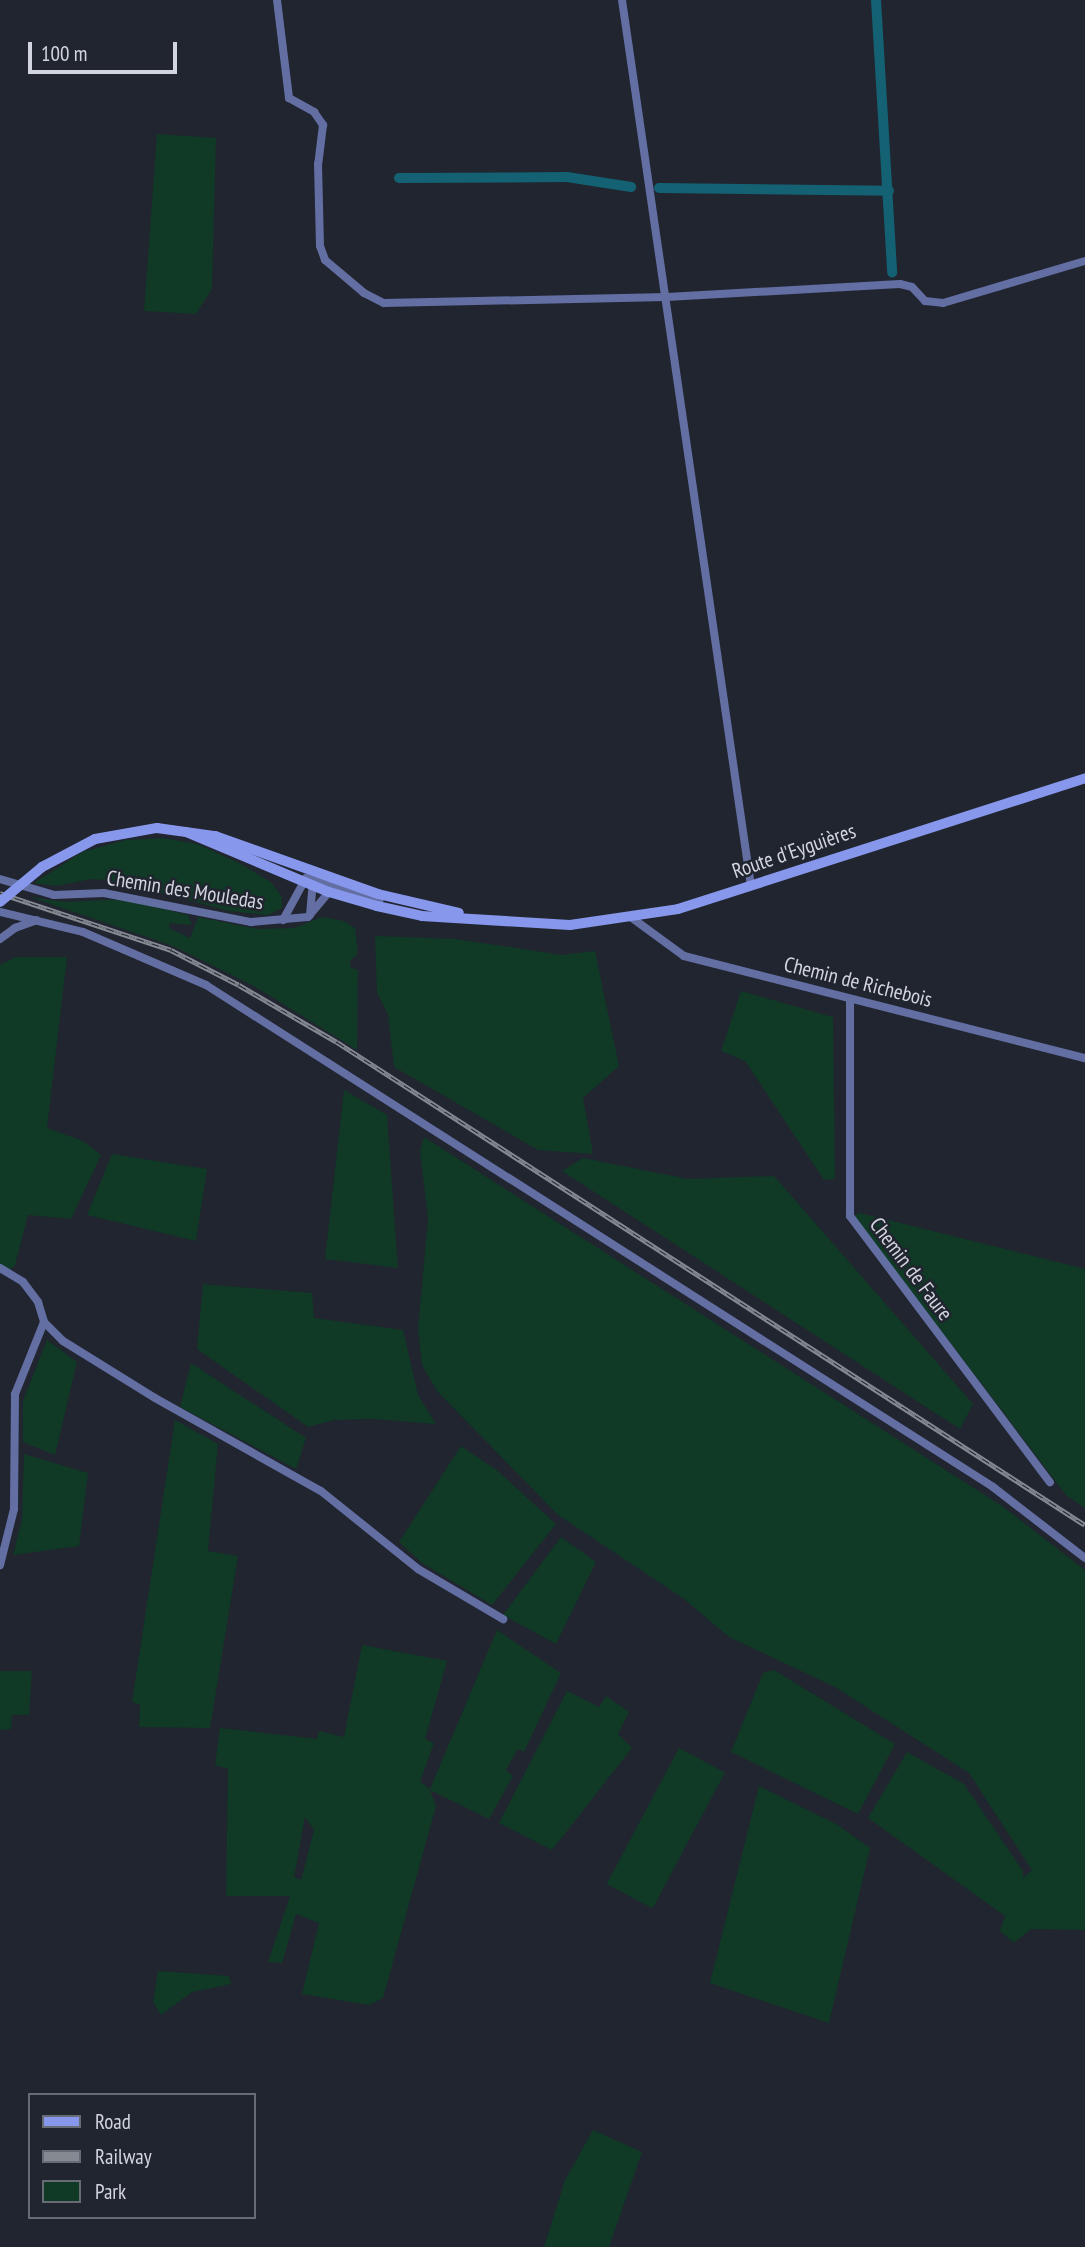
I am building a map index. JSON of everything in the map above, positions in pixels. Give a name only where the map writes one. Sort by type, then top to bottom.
[{"type":"main road","name":"Route d'Eyguières","points":[[186,832],[328,892],[422,916],[570,925],[632,918],[751,886],[927,825],[1085,778]]},
{"type":"main road","name":"Route d'Eyguières","points":[[0,902],[42,867],[95,839],[157,828],[215,836],[407,903],[509,923]]},
{"type":"street","points":[[277,0],[289,98],[314,112],[323,125],[317,164],[320,246],[325,260],[364,293],[384,303],[667,297],[900,284],[912,287],[925,301],[943,303],[1085,261]]},
{"type":"street","points":[[622,0],[667,297],[732,776],[751,886]]},
{"type":"street","points":[[304,867],[309,882],[310,915]]},
{"type":"street","name":"Chemin des Mouledas","points":[[0,879],[54,895],[104,892],[251,922],[297,921],[310,915]]},
{"type":"street","points":[[309,882],[375,899],[407,903]]},
{"type":"street","points":[[283,920],[309,882]]},
{"type":"street","points":[[310,915],[328,892]]},
{"type":"street","points":[[0,910],[39,920],[166,964],[235,1002],[993,1487],[1085,1558]]},
{"type":"street","name":"Chemin de Richebois","points":[[632,918],[684,956],[1085,1058]]},
{"type":"street","points":[[0,939],[15,928],[39,920]]},
{"type":"street","name":"Chemin de Faure","points":[[850,999],[850,1216],[1050,1482]]},
{"type":"street","points":[[0,1268],[23,1282],[38,1302],[44,1322],[63,1341],[155,1398],[321,1491],[418,1569],[503,1619]]},
{"type":"street","points":[[0,1565],[14,1509],[15,1394],[44,1322]]},
{"type":"green space","points":[[157,134],[216,138],[212,289],[196,314],[144,311]]},
{"type":"green space","points":[[163,838],[197,844],[239,863],[271,882],[282,897],[282,908],[268,915],[229,911],[116,881],[92,879],[56,886],[34,883],[82,852],[126,840]]},
{"type":"green space","points":[[30,897],[66,902],[124,899],[188,915],[192,925],[170,923],[169,928],[190,938],[198,917],[257,929],[294,928],[322,917],[344,921],[355,928],[357,945],[357,955],[350,960],[351,968],[358,970],[357,1050],[254,986],[173,946]]},
{"type":"green space","points":[[375,936],[456,939],[562,955],[595,951],[619,1066],[583,1098],[593,1154],[538,1150],[394,1067],[388,1014],[377,993]]},
{"type":"green space","points":[[16,957],[67,957],[47,1128],[83,1141],[101,1155],[71,1219],[28,1215],[15,1265],[10,1270],[0,1264],[0,965]]},
{"type":"green space","points":[[741,991],[833,1017],[835,1179],[824,1180],[745,1061],[721,1051]]},
{"type":"green space","points":[[344,1090],[387,1115],[398,1268],[325,1259]]},
{"type":"green space","points":[[424,1137],[1002,1506],[1085,1570],[1085,1930],[1031,1929],[1014,1943],[1000,1931],[1005,1916],[868,1818],[907,1752],[964,1784],[1023,1871],[1023,1878],[1032,1870],[969,1773],[835,1687],[729,1637],[684,1599],[558,1515],[437,1391],[422,1365],[418,1329],[428,1219],[420,1151]]},
{"type":"green space","points":[[112,1154],[207,1169],[196,1241],[87,1215]]},
{"type":"green space","points":[[583,1158],[688,1179],[774,1176],[973,1404],[960,1429],[562,1171]]},
{"type":"green space","points":[[860,1213],[1085,1269],[1085,1508],[1066,1495],[854,1216]]},
{"type":"green space","points":[[203,1284],[312,1293],[314,1318],[403,1330],[418,1395],[436,1424],[374,1419],[334,1420],[308,1427],[197,1349]]},
{"type":"green space","points":[[47,1340],[77,1362],[55,1455],[23,1442],[23,1401]]},
{"type":"green space","points":[[191,1363],[306,1438],[296,1469],[180,1407]]},
{"type":"green space","points":[[175,1420],[218,1444],[208,1551],[238,1556],[210,1728],[139,1727],[140,1705],[132,1702]]},
{"type":"green space","points":[[461,1446],[498,1471],[556,1524],[492,1605],[422,1563],[399,1542]]},
{"type":"green space","points":[[24,1454],[88,1473],[79,1546],[13,1555],[22,1519]]},
{"type":"green space","points":[[561,1537],[596,1562],[556,1644],[503,1615]]},
{"type":"green space","points":[[497,1630],[561,1673],[524,1752],[518,1749],[506,1770],[513,1776],[489,1819],[430,1790],[436,1806],[383,1998],[369,2005],[302,1994],[319,1923],[296,1914],[282,1963],[268,1962],[290,1896],[226,1896],[228,1769],[215,1765],[220,1728],[317,1739],[319,1731],[344,1737],[362,1645],[447,1661],[425,1739],[434,1743],[420,1782],[430,1789]],"holes":[[[305,1817],[314,1830],[301,1880],[294,1877]]]},
{"type":"green space","points":[[774,1670],[895,1744],[858,1814],[731,1752],[763,1673]]},
{"type":"green space","points":[[0,1671],[32,1671],[29,1715],[12,1715],[11,1729],[0,1730]]},
{"type":"green space","points":[[567,1691],[599,1707],[606,1696],[629,1712],[618,1734],[632,1748],[552,1850],[499,1823]]},
{"type":"green space","points":[[679,1748],[725,1772],[653,1908],[607,1884]]},
{"type":"green space","points":[[759,1786],[838,1825],[870,1848],[829,2023],[710,1983]]},
{"type":"green space","points":[[158,1971],[229,1976],[231,1984],[192,1992],[161,2015],[153,2002]]},
{"type":"green space","points":[[593,2130],[642,2152],[609,2247],[544,2247],[565,2180]]},
{"type":"waterway","points":[[876,0],[892,273]]},
{"type":"waterway","points":[[399,178],[567,177],[631,187]]},
{"type":"waterway","points":[[659,188],[889,191]]},
{"type":"railway","points":[[0,893],[171,950],[239,985],[337,1042],[1085,1525]]}]
